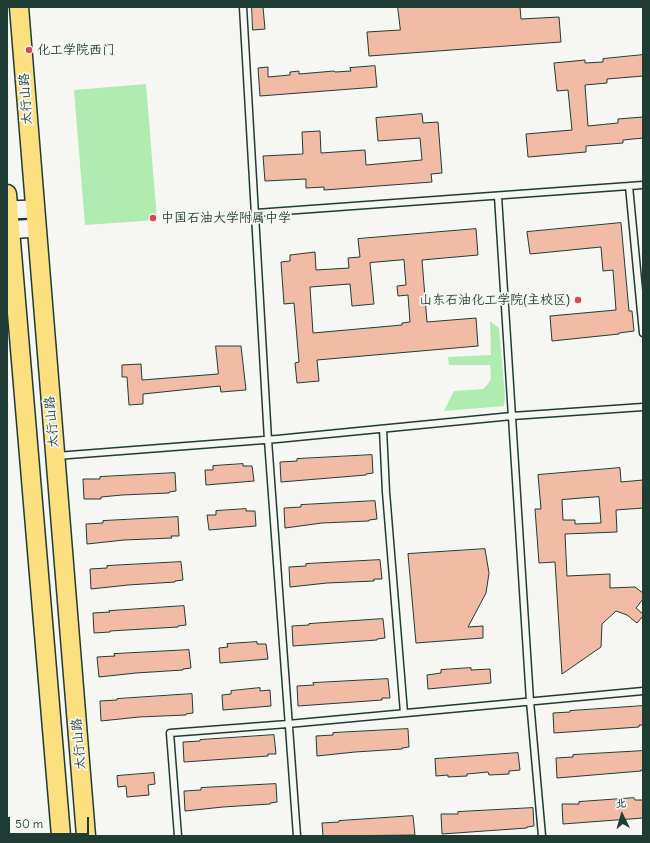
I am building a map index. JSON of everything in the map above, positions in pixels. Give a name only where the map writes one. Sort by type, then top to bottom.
[{"type":"main road","name":"太行山路","points":[[19,7],[34,209],[86,836]]},
{"type":"main road","name":"太行山路","points":[[7,205],[61,836]]},
{"type":"main road","points":[[7,205],[34,209]]},
{"type":"main road","points":[[8,230],[36,228]]},
{"type":"lane","points":[[243,7],[268,440],[288,724],[298,836]]},
{"type":"lane","points":[[256,213],[643,185]]},
{"type":"lane","points":[[629,186],[643,333]]},
{"type":"lane","points":[[497,196],[530,701],[542,836]]},
{"type":"lane","points":[[54,456],[268,440],[512,416],[643,407]]},
{"type":"lane","points":[[383,429],[386,492],[404,713]]},
{"type":"lane","points":[[178,836],[170,734],[643,691]]},
{"type":"green space","points":[[146,84],[157,220],[85,225],[74,90]]},
{"type":"green space","points":[[490,321],[499,328],[505,396],[504,406],[444,411],[454,391],[483,389],[490,381],[490,365],[449,365],[448,357],[491,355]]},
{"type":"building","points":[[252,7],[263,7],[265,29],[253,30]]},
{"type":"building","points":[[398,7],[520,7],[521,19],[559,17],[561,42],[369,56],[367,32],[400,30]]},
{"type":"building","points":[[643,55],[643,76],[607,79],[607,83],[585,85],[588,126],[618,123],[618,119],[643,117],[643,138],[623,140],[623,143],[586,146],[586,152],[528,157],[526,134],[572,130],[568,90],[557,91],[554,63],[585,60],[585,63],[603,62],[603,59]]},
{"type":"building","points":[[375,66],[377,87],[260,96],[258,68],[268,67],[268,77],[290,75],[290,72],[299,71],[299,74],[351,71],[350,68]]},
{"type":"building","points":[[422,114],[423,123],[438,122],[442,173],[431,174],[432,182],[324,190],[324,187],[306,188],[306,179],[265,181],[263,156],[303,154],[302,132],[320,131],[321,153],[365,150],[366,165],[422,160],[420,138],[378,141],[376,118]]},
{"type":"building","points":[[621,223],[629,311],[632,311],[634,331],[552,341],[550,316],[616,310],[613,270],[603,271],[601,247],[530,254],[527,232]]},
{"type":"building","points":[[476,229],[478,255],[422,260],[427,322],[476,318],[478,346],[317,360],[319,381],[297,383],[295,363],[299,362],[294,303],[284,304],[281,262],[290,261],[290,255],[315,252],[316,270],[349,268],[348,258],[360,257],[358,239]],"holes":[[[404,260],[406,285],[397,286],[398,296],[408,295],[410,322],[402,323],[402,325],[313,333],[310,287],[350,284],[352,306],[374,304],[370,263]]]},
{"type":"building","points":[[216,346],[241,346],[246,390],[221,392],[220,386],[143,394],[143,404],[129,405],[127,377],[122,377],[122,365],[141,364],[142,380],[218,374]]},
{"type":"building","points":[[372,455],[373,473],[366,475],[281,482],[280,462],[297,461],[297,459]]},
{"type":"building","points":[[243,464],[243,466],[252,466],[254,481],[206,485],[205,470],[213,470],[213,466]]},
{"type":"building","points":[[620,468],[621,482],[643,480],[643,508],[616,510],[617,532],[565,534],[567,576],[610,574],[610,588],[635,587],[643,593],[643,599],[636,608],[643,614],[643,616],[637,623],[627,615],[616,611],[602,624],[601,647],[562,674],[555,562],[539,563],[535,509],[541,509],[538,475]],"holes":[[[599,497],[601,523],[575,524],[575,520],[563,520],[562,500]]]},
{"type":"building","points":[[175,473],[176,491],[169,493],[122,495],[101,497],[101,499],[84,499],[83,479]]},
{"type":"building","points":[[375,501],[377,519],[369,521],[322,523],[285,528],[284,508],[301,507],[301,505]]},
{"type":"building","points":[[246,509],[246,511],[255,511],[256,526],[209,530],[207,515],[216,515],[216,511]]},
{"type":"building","points":[[178,517],[179,536],[171,536],[172,538],[124,540],[87,544],[86,524],[103,523],[103,521]]},
{"type":"building","points":[[485,549],[489,573],[486,593],[468,627],[483,626],[483,638],[416,643],[408,554]]},
{"type":"building","points":[[380,560],[382,579],[374,579],[374,581],[327,583],[290,587],[289,567],[306,566],[306,564]]},
{"type":"building","points":[[181,562],[183,580],[175,582],[91,589],[90,569],[107,568],[107,566]]},
{"type":"building","points":[[184,606],[186,625],[178,627],[94,633],[93,613]]},
{"type":"building","points":[[383,619],[385,638],[377,640],[293,646],[292,626]]},
{"type":"building","points":[[257,642],[257,644],[266,644],[268,659],[220,663],[219,648],[228,647],[227,644]]},
{"type":"building","points":[[189,650],[191,668],[183,670],[99,677],[97,657],[115,656],[114,654]]},
{"type":"building","points":[[471,668],[471,670],[490,669],[491,683],[428,689],[427,675],[441,673],[441,670]]},
{"type":"building","points":[[388,679],[390,698],[382,698],[382,700],[298,706],[297,686],[314,685],[313,683]]},
{"type":"building","points":[[260,688],[260,691],[270,690],[271,706],[223,710],[222,695],[231,694],[231,691]]},
{"type":"building","points":[[192,694],[193,713],[186,715],[139,717],[101,721],[100,701]]},
{"type":"building","points":[[643,706],[643,725],[639,725],[639,727],[554,733],[553,713]]},
{"type":"building","points":[[408,729],[409,747],[402,749],[317,756],[316,736],[333,735],[333,733]]},
{"type":"building","points":[[274,735],[276,754],[268,754],[268,756],[184,762],[183,742]]},
{"type":"building","points":[[643,751],[643,770],[641,771],[557,778],[556,758],[573,757],[573,755]]},
{"type":"building","points":[[518,753],[520,770],[509,771],[509,774],[489,775],[488,772],[467,774],[467,776],[436,776],[435,759]]},
{"type":"building","points":[[154,773],[155,784],[148,785],[149,795],[127,797],[126,786],[118,787],[117,776]]},
{"type":"building","points":[[276,784],[277,802],[270,804],[185,811],[184,791],[201,790],[201,788]]},
{"type":"building","points":[[634,798],[635,800],[643,800],[643,818],[563,824],[562,804],[579,804],[579,802]]},
{"type":"building","points":[[533,808],[534,826],[527,828],[442,834],[441,814]]},
{"type":"building","points":[[413,816],[415,835],[323,836],[322,823]]},
{"type":"place","name":"化工学院西门","points":[[29,50]]},
{"type":"place","name":"中国石油大学附属中学","points":[[153,218]]},
{"type":"place","name":"山东石油化工学院(主校区)","points":[[578,300]]}]
